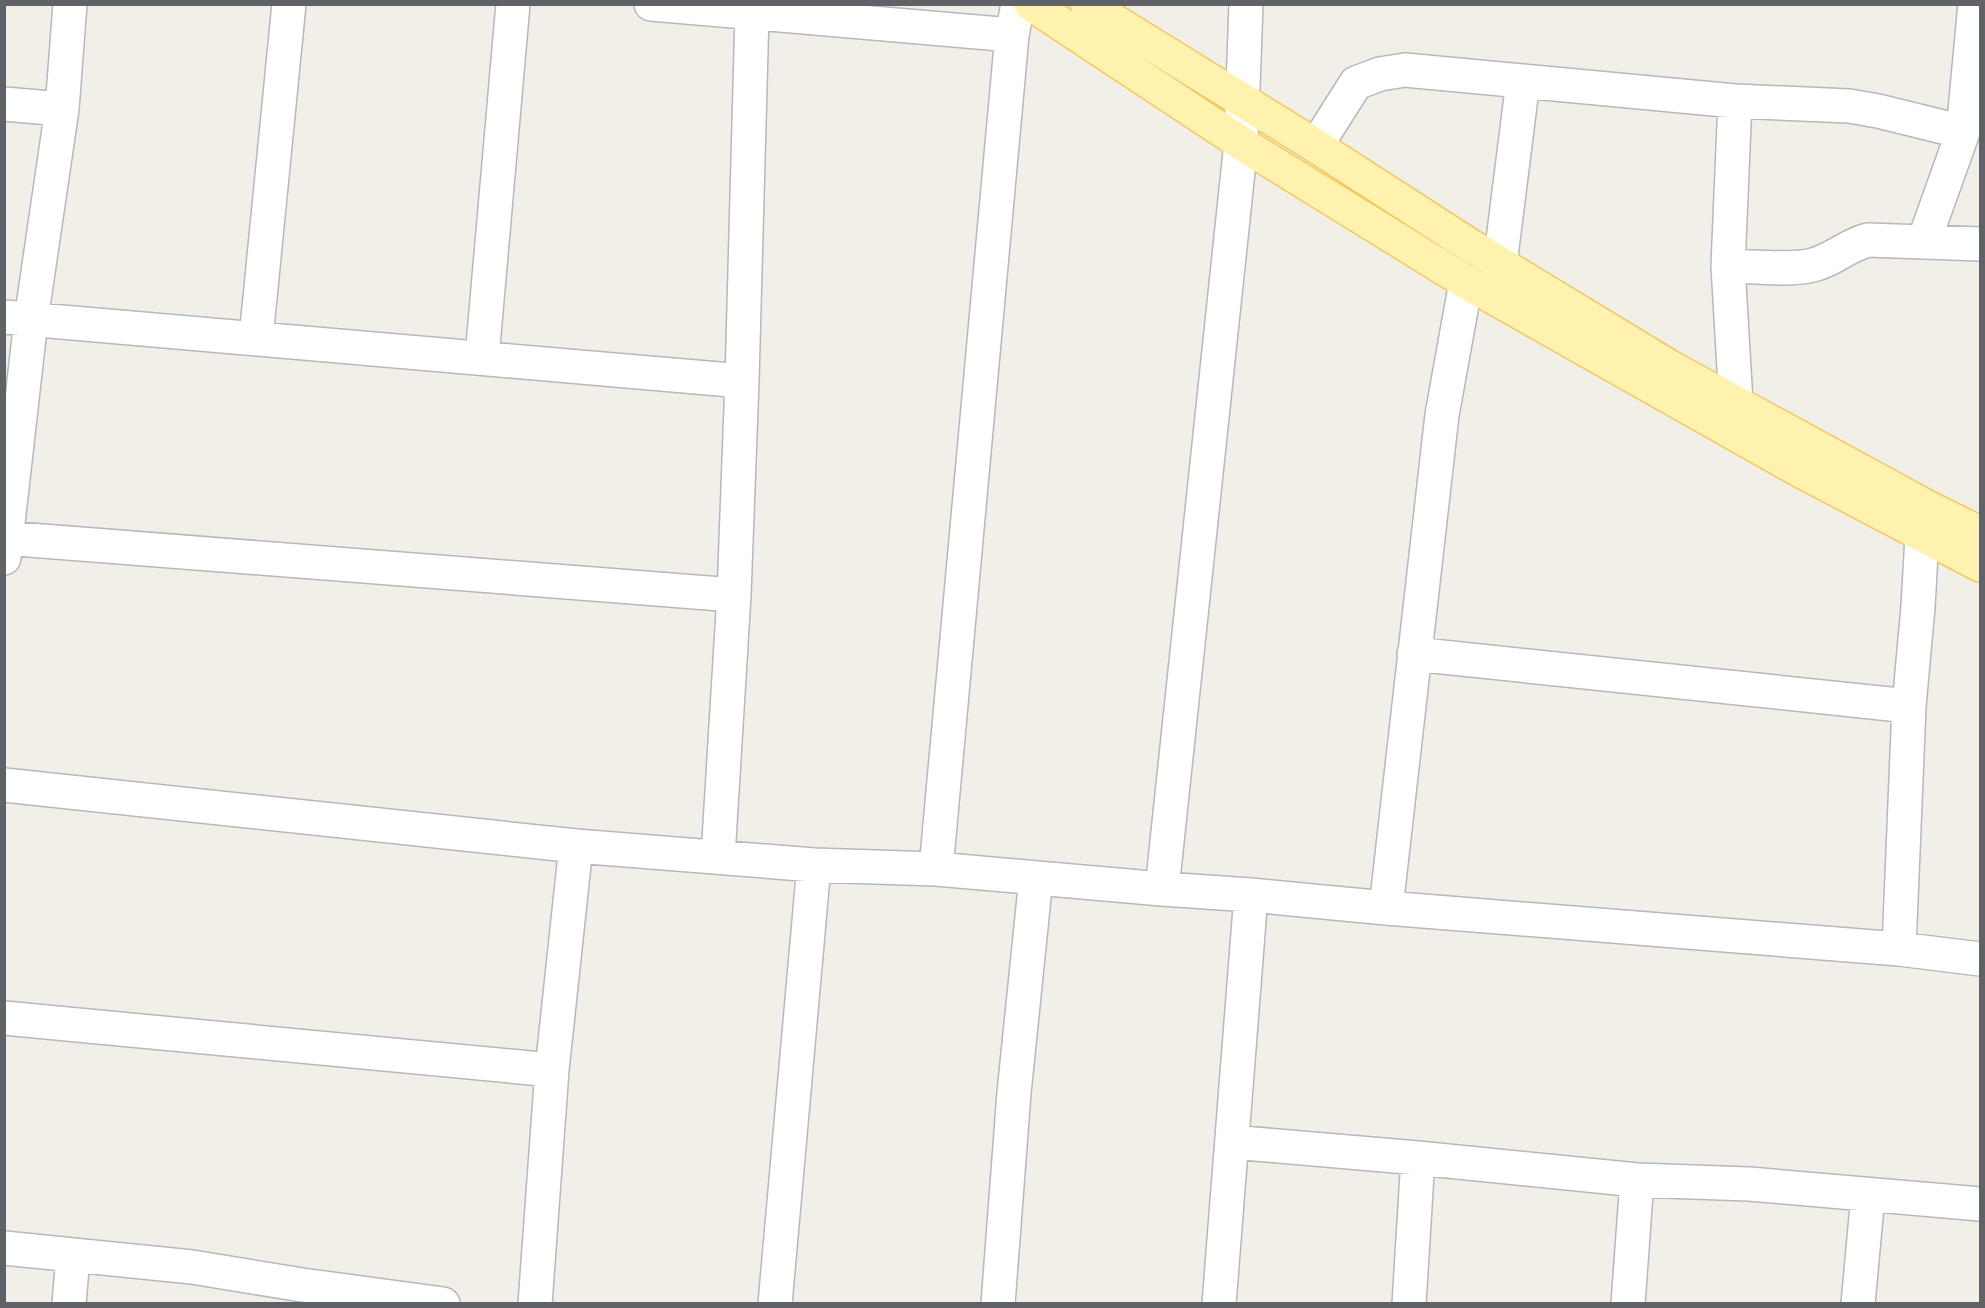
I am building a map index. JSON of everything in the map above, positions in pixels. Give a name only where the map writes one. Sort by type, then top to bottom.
[{"type":"main road","points":[[1031,4],[1241,142],[1466,282],[1697,413],[1980,566]]},
{"type":"main road","points":[[1086,4],[1316,146],[1500,264],[1670,367],[1929,508],[1980,533]]},
{"type":"street","points":[[70,4],[62,109],[18,318],[5,544],[734,595]]},
{"type":"street","points":[[256,338],[288,4]]},
{"type":"street","points":[[482,357],[513,4]]},
{"type":"street","points":[[651,4],[752,14],[1015,20],[936,869]]},
{"type":"street","points":[[1162,889],[1241,142],[1246,4]]},
{"type":"street","points":[[1924,241],[1963,132],[1975,4]]},
{"type":"street","points":[[718,857],[734,595],[752,14]]},
{"type":"street","points":[[1316,146],[1356,83],[1380,74],[1405,70],[1735,101],[1849,106],[1963,132]]},
{"type":"street","points":[[1500,264],[1523,81]]},
{"type":"street","points":[[1735,101],[1728,266],[1736,403]]},
{"type":"street","points":[[4,104],[62,109]]},
{"type":"street","points":[[1728,266],[1800,267],[1814,265],[1857,243],[1868,240],[1980,244]]},
{"type":"street","points":[[1386,908],[1442,415],[1466,282]]},
{"type":"street","points":[[18,318],[742,381]]},
{"type":"street","points":[[1899,949],[1909,706],[1922,536]]},
{"type":"street","points":[[1414,654],[1909,706]]},
{"type":"street","points":[[4,785],[576,846],[814,865],[936,869],[1899,949],[1980,959]]},
{"type":"street","points":[[535,1304],[552,1070],[576,846]]},
{"type":"street","points":[[775,1304],[814,865]]},
{"type":"street","points":[[998,1304],[1014,1093],[1036,878]]},
{"type":"street","points":[[1219,1304],[1251,895]]},
{"type":"street","points":[[4,1018],[552,1070]]},
{"type":"street","points":[[1232,1142],[1637,1180],[1749,1184],[1980,1204]]},
{"type":"street","points":[[1409,1304],[1418,1158]]},
{"type":"street","points":[[1628,1304],[1637,1180]]},
{"type":"street","points":[[1858,1304],[1868,1195]]},
{"type":"street","points":[[4,1248],[192,1267],[301,1294],[443,1304]]},
{"type":"street","points":[[69,1304],[73,1256]]}]
